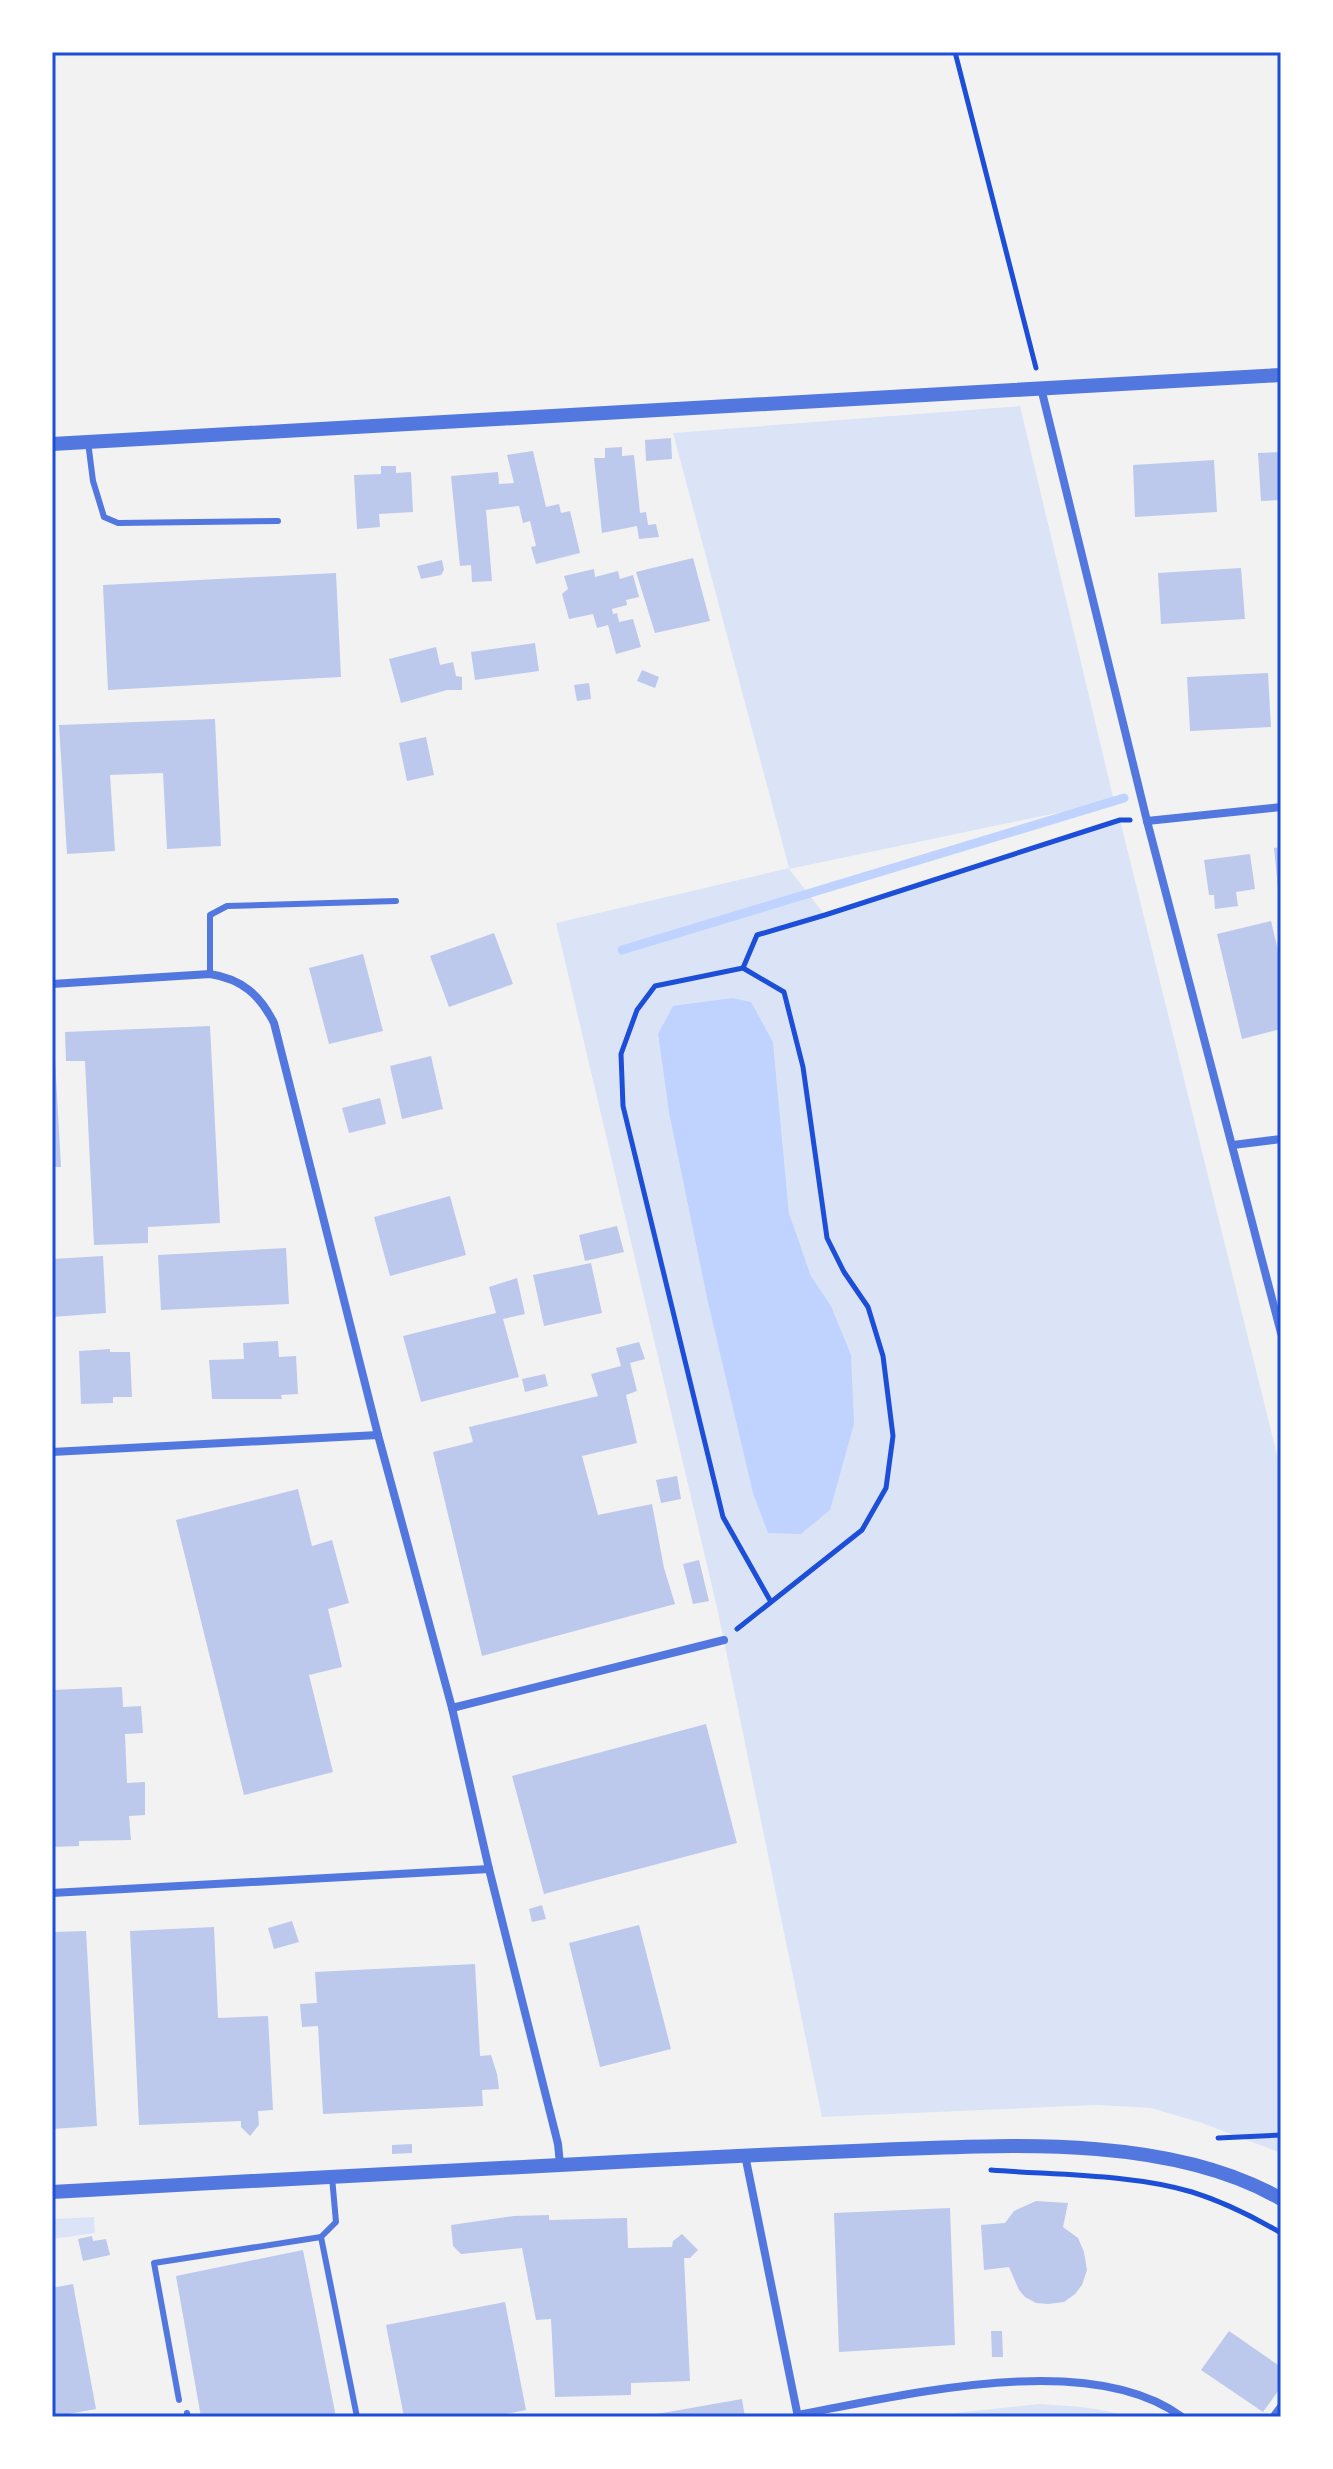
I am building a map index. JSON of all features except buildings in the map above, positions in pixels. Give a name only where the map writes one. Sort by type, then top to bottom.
[{"type":"street","points":[[52,444],[1281,375]]},
{"type":"street","points":[[1041,388],[1147,821],[1281,1333]]},
{"type":"street","points":[[1147,821],[1281,807]]},
{"type":"street","points":[[52,984],[210,974],[225,977],[250,989],[259,997],[274,1023],[378,1435],[452,1708],[558,2144],[560,2164]]},
{"type":"street","points":[[1233,1145],[1281,1139]]},
{"type":"street","points":[[52,1452],[378,1435]]},
{"type":"street","points":[[452,1708],[724,1640]]},
{"type":"street","points":[[52,1893],[489,1869]]},
{"type":"street","points":[[52,2192],[941,2147],[1087,2149],[1129,2153],[1197,2166],[1240,2179],[1281,2199]]},
{"type":"street","points":[[745,2155],[798,2416],[955,2387],[1028,2381],[1107,2387],[1142,2396],[1182,2417]]},
{"type":"lane","points":[[88,442],[93,481],[104,517],[118,523],[278,521]]},
{"type":"lane","points":[[210,974],[210,915],[227,906],[396,901]]},
{"type":"lane","points":[[179,2400],[154,2263],[321,2237],[336,2222],[332,2177]]},
{"type":"lane","points":[[321,2237],[357,2417]]},
{"type":"lane","points":[[1272,2417],[1281,2405]]},
{"type":"path","points":[[955,52],[1041,388]]},
{"type":"path","points":[[743,968],[757,935],[1120,820],[1147,821]]},
{"type":"path","points":[[724,1640],[862,1530],[886,1488],[893,1436],[883,1356],[868,1307],[844,1272],[827,1238],[803,1067],[784,992],[743,968],[655,986],[637,1010],[621,1054],[622,1093],[723,1517],[771,1602]]},
{"type":"path","points":[[1218,2138],[1281,2135]]},
{"type":"path","points":[[987,2170],[1130,2180],[1190,2191],[1246,2212],[1281,2233]]},
{"type":"shaded area","points":[[1020,406],[1114,801],[789,869],[825,915],[1120,820],[1281,1471],[1281,2153],[1202,2123],[1151,2108],[1095,2105],[822,2117],[718,1612],[556,923],[789,868],[673,433]],"holes":[[[658,1034],[773,1042],[789,1213],[811,1276],[831,1306],[707,1298],[669,1113]]]},
{"type":"shaded area","points":[[94,2217],[95,2233],[52,2239],[52,2219]]},
{"type":"shaded area","points":[[1040,2404],[1095,2409],[1128,2417],[918,2417]]},
{"type":"water","points":[[732,998],[751,1002],[773,1042],[789,1213],[811,1276],[831,1306],[851,1355],[854,1424],[830,1510],[801,1534],[768,1533],[753,1493],[707,1298],[669,1113],[658,1034],[673,1006]]},
{"type":"waterway","points":[[622,950],[1124,798]]}]
